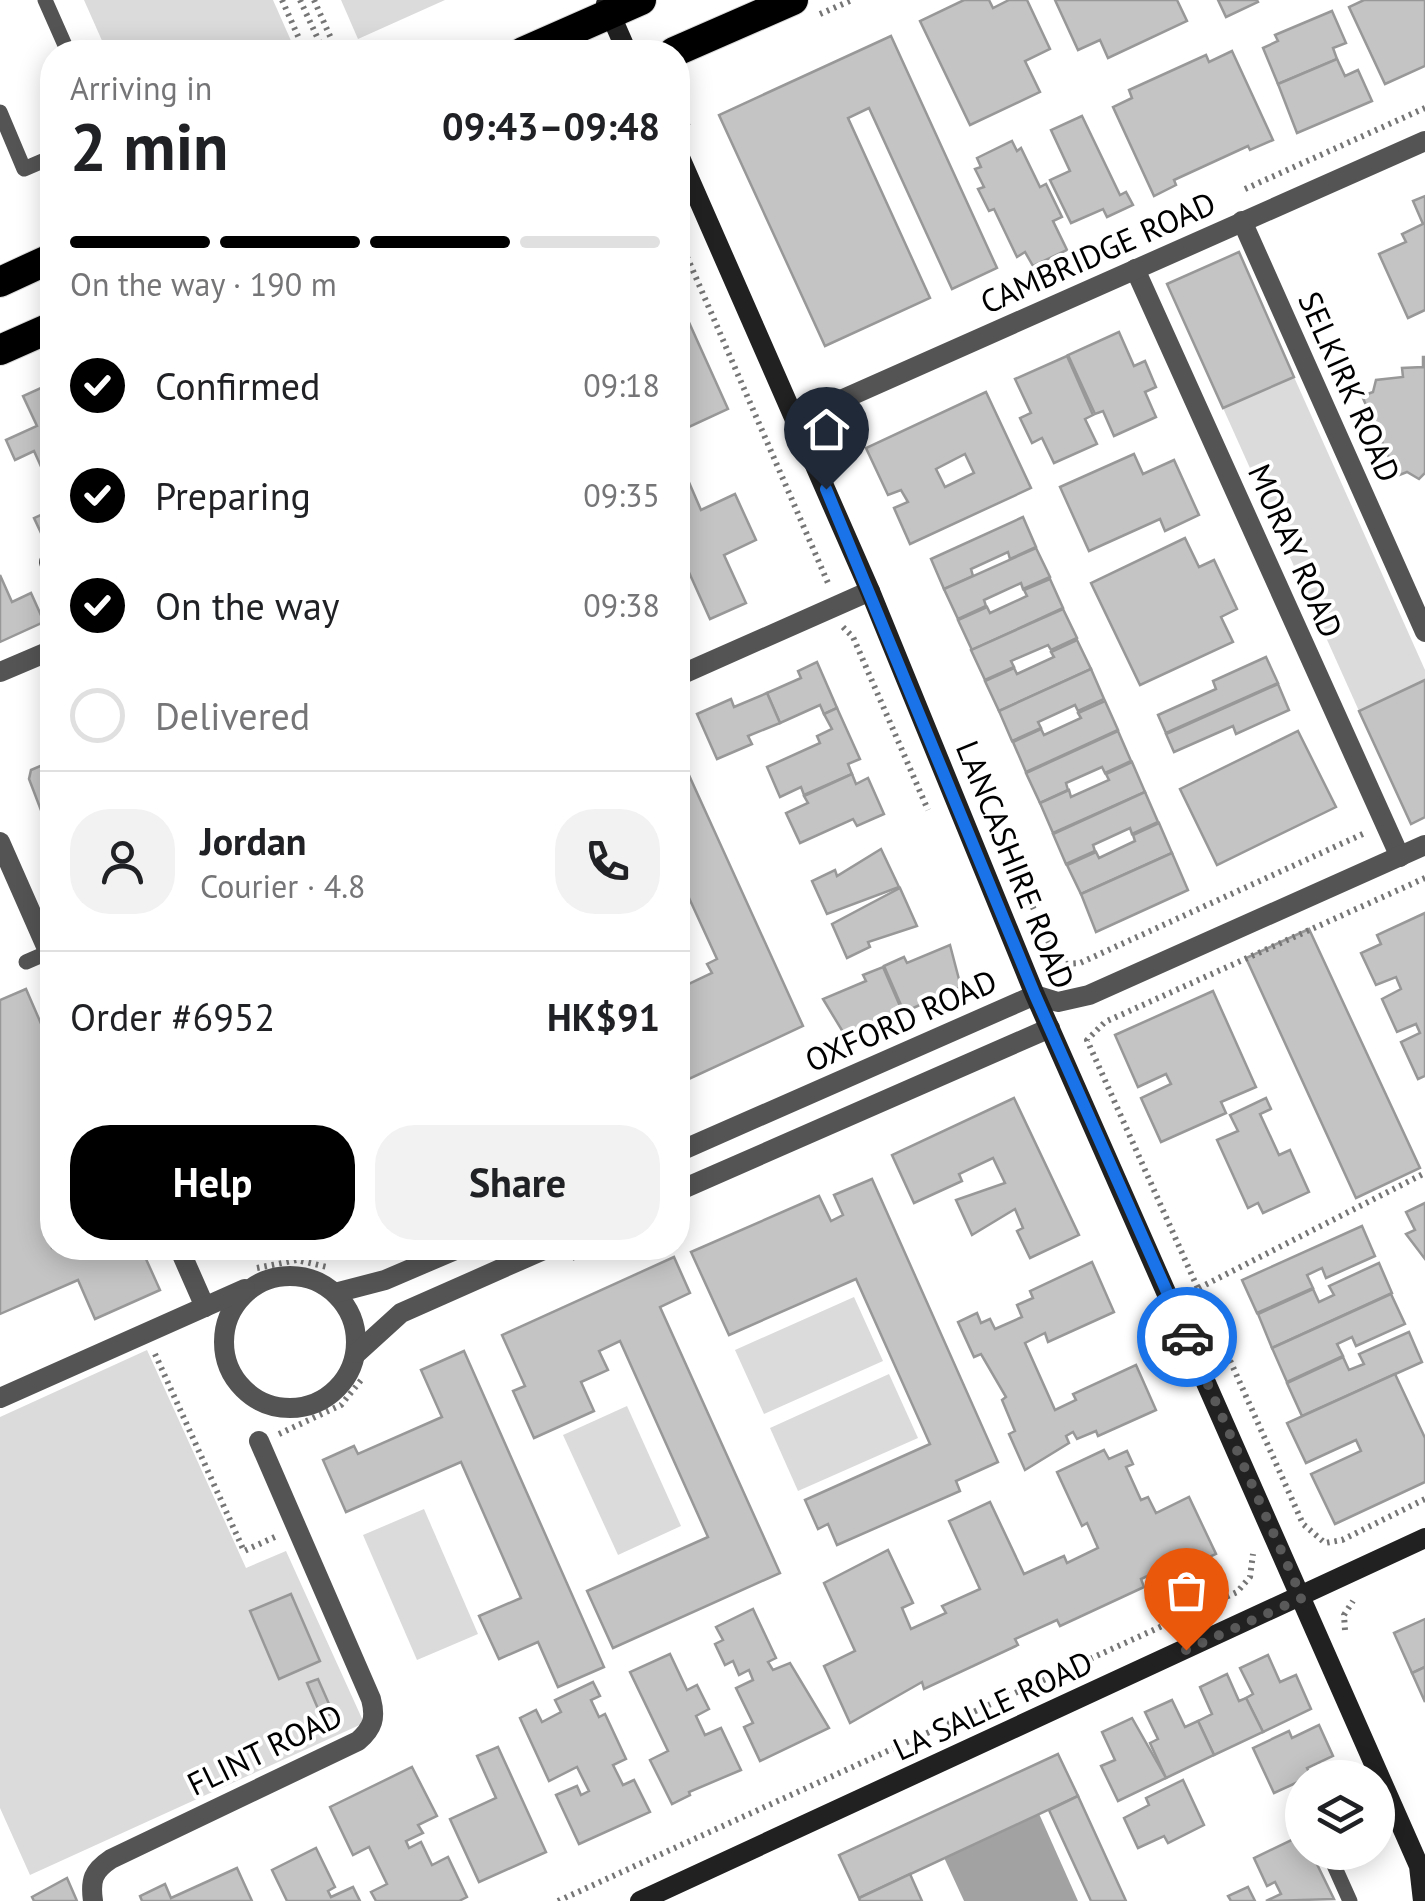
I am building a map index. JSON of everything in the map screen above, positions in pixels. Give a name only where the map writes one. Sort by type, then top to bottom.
[{"type":"highway","points":[[546,40],[608,7],[641,0]]},
{"type":"highway","points":[[690,45],[794,0]]},
{"type":"highway","points":[[0,282],[40,264]]},
{"type":"highway","points":[[0,350],[40,333]]},
{"type":"street","points":[[608,7],[622,40]]},
{"type":"street","name":"CAMBRIDGE ROAD","points":[[796,420],[1425,141]]},
{"type":"street","name":"LANCASHIRE ROAD","points":[[690,181],[870,592],[1035,995],[1419,1866],[1424,1901]]},
{"type":"street","name":"SELKIRK ROAD","points":[[1242,222],[1425,632]]},
{"type":"street","name":"MORAY ROAD","points":[[1135,270],[1400,856]]},
{"type":"street","points":[[690,671],[870,592]]},
{"type":"street","points":[[0,672],[40,655]]},
{"type":"street","points":[[0,842],[40,930]]},
{"type":"street","name":"OXFORD ROAD","points":[[690,1147],[1035,995],[1058,1002],[1089,995],[1425,846]]},
{"type":"street","name":"OXFORD ROAD","points":[[690,1186],[1050,1028]]},
{"type":"street","points":[[184,1260],[202,1299]]},
{"type":"street","points":[[335,1293],[385,1280],[432,1260]]},
{"type":"street","points":[[248,1287],[226,1323],[224,1344],[238,1383],[253,1398],[291,1409],[310,1406],[341,1384],[400,1312],[541,1260]]},
{"type":"street","points":[[0,1398],[202,1299],[284,1276],[302,1276],[335,1293],[351,1317],[363,1360]]},
{"type":"street","name":"FLINT ROAD","points":[[93,1901],[91,1883],[97,1868],[111,1859],[358,1742],[370,1730],[375,1715],[370,1698],[260,1441]]},
{"type":"street","name":"LA SALLE ROAD","points":[[640,1901],[1425,1538]]},
{"type":"lane","points":[[46,0],[63,40]]},
{"type":"lane","points":[[0,112],[24,169],[40,162]]},
{"type":"lane","points":[[26,962],[40,958]]},
{"type":"lane","points":[[1336,1870],[1350,1901]]},
{"type":"path","points":[[282,0],[300,40]]},
{"type":"path","points":[[300,0],[318,40]]},
{"type":"path","points":[[314,0],[332,40]]},
{"type":"path","points":[[690,263],[829,580]]},
{"type":"path","points":[[832,623],[839,623],[852,637],[929,814]]},
{"type":"path","points":[[1004,843],[1054,954],[1065,964],[1092,958],[1365,833]]},
{"type":"path","points":[[1425,878],[1106,1022],[1087,1040],[1292,1502],[1312,1536],[1325,1543],[1342,1540],[1425,1499]]},
{"type":"path","points":[[1199,1288],[1425,1173]]},
{"type":"path","points":[[202,1299],[274,1262],[297,1260],[342,1270]]},
{"type":"path","points":[[150,1344],[244,1552],[296,1527]]},
{"type":"path","points":[[260,1441],[341,1406],[363,1360]]},
{"type":"path","points":[[558,1901],[1237,1592],[1250,1577],[1254,1556],[1249,1540]]},
{"type":"path","points":[[1353,1648],[1344,1615],[1348,1604],[1365,1595]]},
{"type":"shaded area","points":[[84,0],[273,0],[291,40],[102,40]]},
{"type":"shaded area","points":[[341,0],[445,0],[358,39]]},
{"type":"shaded area","points":[[1294,377],[1425,670],[1425,680],[1359,711],[1223,408]]},
{"type":"shaded area","points":[[854,1297],[883,1361],[764,1414],[735,1350]]},
{"type":"shaded area","points":[[147,1350],[246,1568],[286,1551],[364,1723],[30,1875],[0,1808],[0,1417]]},
{"type":"shaded area","points":[[889,1374],[918,1438],[798,1491],[770,1428]]},
{"type":"shaded area","points":[[627,1406],[681,1526],[618,1555],[563,1435]]},
{"type":"shaded area","points":[[424,1509],[478,1634],[417,1660],[363,1535]]},
{"type":"shaded area","points":[[1036,1807],[1078,1901],[964,1901],[941,1851]]},
{"type":"building","points":[[964,0],[989,0],[993,8],[1009,0],[1027,0],[1050,49],[1025,61],[1040,92],[970,125],[920,21]]},
{"type":"building","points":[[1055,0],[1177,0],[1187,21],[1108,58],[1100,40],[1078,50]]},
{"type":"building","points":[[1218,0],[1257,0],[1258,2],[1226,17]]},
{"type":"building","points":[[1364,0],[1425,0],[1425,66],[1385,84],[1349,7]]},
{"type":"building","points":[[1332,11],[1346,43],[1333,48],[1337,59],[1278,84],[1263,48],[1278,41],[1275,35]]},
{"type":"building","points":[[891,36],[997,268],[952,289],[869,108],[848,118],[930,298],[825,346],[719,115]]},
{"type":"building","points":[[1232,51],[1273,140],[1250,150],[1248,146],[1174,180],[1176,185],[1154,196],[1113,107],[1132,98],[1129,90],[1206,55],[1209,62]]},
{"type":"building","points":[[1337,59],[1345,76],[1358,70],[1372,101],[1297,133],[1278,84]]},
{"type":"building","points":[[1082,116],[1120,195],[1126,192],[1133,205],[1107,217],[1103,209],[1071,223],[1050,180],[1070,171],[1051,130]]},
{"type":"building","points":[[1012,141],[1017,151],[1021,148],[1040,187],[1046,184],[1062,217],[1053,221],[1067,250],[1033,266],[1025,252],[1017,257],[994,209],[989,211],[978,189],[984,187],[975,169],[981,167],[977,158]]},
{"type":"building","points":[[1425,196],[1425,310],[1408,318],[1379,254],[1406,242],[1402,234],[1423,224],[1413,201]]},
{"type":"building","points":[[1239,252],[1294,377],[1223,408],[1167,284]]},
{"type":"building","points":[[690,325],[728,409],[690,426]]},
{"type":"building","points":[[1119,332],[1134,366],[1145,361],[1156,387],[1145,392],[1156,417],[1114,436],[1103,411],[1095,414],[1068,355]]},
{"type":"building","points":[[1067,356],[1093,415],[1085,419],[1097,444],[1054,463],[1042,438],[1032,443],[1020,418],[1031,413],[1015,379]]},
{"type":"building","points":[[1423,357],[1425,473],[1419,479],[1407,472],[1397,476],[1362,396],[1373,392],[1376,380],[1403,377],[1402,368],[1423,367]]},
{"type":"building","points":[[40,388],[40,464],[34,451],[15,460],[6,440],[37,426],[23,396]]},
{"type":"building","points":[[986,392],[1031,488],[910,544],[894,508],[908,502],[901,490],[888,495],[866,448]],"holes":[[[965,454],[974,473],[945,487],[936,469]]]},
{"type":"building","points":[[1134,454],[1143,474],[1174,460],[1199,515],[1165,531],[1160,519],[1089,551],[1060,487]]},
{"type":"building","points":[[690,485],[701,510],[735,494],[756,540],[724,555],[746,603],[710,619],[690,575]]},
{"type":"building","points":[[1023,517],[1036,547],[1010,559],[1008,552],[971,569],[973,576],[944,589],[931,559]]},
{"type":"building","points":[[1185,538],[1199,567],[1214,560],[1237,609],[1221,617],[1233,642],[1140,685],[1091,583]]},
{"type":"building","points":[[1036,548],[1050,577],[1023,589],[1021,583],[984,600],[986,606],[958,619],[944,589]]},
{"type":"building","points":[[0,575],[12,602],[31,593],[40,613],[40,624],[0,642]]},
{"type":"building","points":[[1050,579],[1063,608],[972,650],[958,620],[987,607],[990,613],[1027,596],[1024,590]]},
{"type":"building","points":[[1063,609],[1077,638],[1011,661],[1014,667],[985,680],[971,650]]},
{"type":"building","points":[[1077,640],[1091,669],[999,711],[985,681],[1014,668],[1017,674],[1054,657],[1051,652]]},
{"type":"building","points":[[1266,657],[1278,683],[1166,733],[1158,715],[1216,689],[1213,681]]},
{"type":"building","points":[[817,662],[837,708],[824,714],[820,705],[780,723],[767,693],[801,678],[798,671]]},
{"type":"building","points":[[1091,669],[1104,699],[1078,711],[1075,705],[1038,722],[1041,728],[1012,741],[999,711]]},
{"type":"building","points":[[1425,680],[1425,817],[1411,824],[1359,711]]},
{"type":"building","points":[[1278,684],[1289,710],[1236,734],[1233,726],[1174,752],[1166,734]]},
{"type":"building","points":[[767,693],[780,723],[748,736],[752,744],[717,759],[697,714],[731,699],[734,707]]},
{"type":"building","points":[[1105,701],[1118,730],[1026,772],[1013,742],[1041,729],[1044,735],[1081,718],[1078,713]]},
{"type":"building","points":[[837,708],[860,759],[848,764],[852,774],[804,795],[801,787],[780,797],[767,767],[820,743],[817,736],[832,729],[824,714]]},
{"type":"building","points":[[1118,731],[1131,761],[1105,773],[1102,767],[1066,783],[1068,790],[1040,803],[1026,773]]},
{"type":"building","points":[[1298,731],[1336,807],[1217,865],[1180,789]]},
{"type":"building","points":[[1132,762],[1145,792],[1053,833],[1040,803],[1069,790],[1071,797],[1109,780],[1106,774]]},
{"type":"building","points":[[40,766],[40,808],[29,779],[31,770]]},
{"type":"building","points":[[852,774],[856,784],[868,778],[884,814],[857,826],[853,819],[800,843],[786,813],[808,803],[804,796]]},
{"type":"building","points":[[690,777],[803,1026],[690,1078],[690,983],[712,973],[707,964],[717,959],[690,900]]},
{"type":"building","points":[[1145,792],[1158,822],[1132,834],[1130,828],[1093,845],[1095,851],[1066,864],[1053,834]]},
{"type":"building","points":[[1159,823],[1172,853],[1081,894],[1067,865],[1096,852],[1099,858],[1135,841],[1133,835]]},
{"type":"building","points":[[881,849],[899,887],[827,914],[812,881],[835,870],[837,876]]},
{"type":"building","points":[[1172,853],[1188,890],[1096,932],[1081,894]]},
{"type":"building","points":[[900,888],[917,926],[868,942],[870,947],[847,958],[832,924]]},
{"type":"building","points":[[1425,913],[1425,1076],[1418,1079],[1401,1042],[1420,1033],[1416,1024],[1397,1032],[1382,999],[1401,989],[1396,977],[1376,985],[1361,953],[1381,944],[1377,935]]},
{"type":"building","points":[[1309,929],[1420,1168],[1356,1198],[1246,958]]},
{"type":"building","points":[[950,945],[961,987],[904,1012],[884,966],[904,957],[907,963]]},
{"type":"building","points":[[883,967],[903,1013],[846,1037],[823,999],[866,981],[863,975]]},
{"type":"building","points":[[26,989],[40,1021],[40,1260],[146,1260],[160,1290],[95,1319],[78,1280],[0,1314],[0,1000]]},
{"type":"building","points":[[1213,991],[1256,1087],[1221,1102],[1226,1113],[1161,1142],[1141,1098],[1171,1084],[1166,1074],[1138,1087],[1115,1035]]},
{"type":"building","points":[[1014,1098],[1079,1235],[1030,1258],[1017,1231],[1023,1228],[1015,1209],[972,1235],[956,1200],[1005,1183],[993,1158],[959,1174],[962,1181],[914,1203],[892,1155]]},
{"type":"building","points":[[1266,1098],[1271,1109],[1260,1114],[1279,1155],[1290,1150],[1309,1192],[1263,1213],[1258,1203],[1248,1208],[1217,1140],[1238,1131],[1230,1115]]},
{"type":"building","points":[[872,1179],[998,1462],[956,1481],[960,1491],[837,1545],[828,1524],[818,1529],[805,1500],[930,1444],[856,1279],[729,1335],[691,1252],[819,1196],[831,1221],[843,1215],[834,1195]]},
{"type":"building","points":[[1425,1203],[1425,1259],[1406,1234],[1415,1230],[1406,1212]]},
{"type":"building","points":[[1362,1226],[1375,1256],[1326,1278],[1322,1268],[1307,1275],[1313,1288],[1257,1313],[1242,1280]]},
{"type":"building","points":[[667,1260],[675,1260],[690,1293],[660,1307],[780,1573],[613,1648],[587,1591],[708,1537],[620,1341],[599,1351],[608,1370],[581,1382],[594,1411],[534,1438],[513,1391],[525,1386],[502,1335]]},
{"type":"building","points":[[1092,1262],[1114,1312],[1048,1342],[1045,1333],[1025,1343],[1055,1410],[1076,1400],[1073,1394],[1136,1365],[1156,1410],[1098,1436],[1096,1431],[1077,1439],[1073,1432],[1066,1436],[1069,1443],[1025,1470],[1009,1434],[1015,1431],[1002,1400],[1006,1397],[981,1354],[974,1357],[958,1322],[977,1313],[981,1323],[990,1319],[995,1329],[1022,1317],[1017,1305],[1033,1298],[1030,1291]]},
{"type":"building","points":[[1379,1263],[1392,1293],[1272,1348],[1258,1314],[1313,1289],[1319,1302],[1334,1295],[1329,1286]]},
{"type":"building","points":[[1391,1294],[1405,1324],[1356,1346],[1352,1337],[1337,1344],[1343,1356],[1287,1382],[1272,1348]]},
{"type":"building","points":[[1154,1316],[1166,1343],[1161,1345],[1149,1319]]},
{"type":"building","points":[[1409,1332],[1422,1362],[1302,1416],[1287,1383],[1343,1357],[1349,1370],[1364,1364],[1359,1354]]},
{"type":"building","points":[[464,1351],[604,1667],[558,1687],[538,1642],[499,1659],[479,1616],[521,1598],[461,1462],[346,1512],[323,1460],[354,1446],[358,1454],[442,1417],[421,1370]]},
{"type":"building","points":[[1395,1374],[1425,1438],[1425,1482],[1335,1524],[1311,1474],[1361,1451],[1356,1440],[1306,1463],[1287,1423]]},
{"type":"building","points":[[1104,1450],[1109,1459],[1127,1451],[1133,1464],[1126,1467],[1141,1500],[1148,1497],[1156,1513],[1189,1497],[1216,1554],[1183,1569],[1180,1561],[1141,1579],[1144,1587],[1060,1626],[1057,1620],[1015,1639],[1018,1645],[924,1689],[922,1682],[850,1723],[824,1666],[855,1651],[824,1583],[888,1550],[913,1603],[902,1608],[911,1629],[946,1613],[942,1606],[980,1589],[949,1521],[990,1502],[1024,1574],[1064,1556],[1067,1563],[1098,1548],[1087,1523],[1082,1526],[1057,1472]]},
{"type":"building","points":[[291,1594],[320,1661],[279,1679],[250,1611]]},
{"type":"building","points":[[753,1609],[776,1658],[768,1662],[773,1670],[790,1663],[829,1728],[760,1761],[744,1727],[753,1723],[736,1688],[753,1680],[749,1670],[739,1675],[733,1661],[725,1665],[715,1644],[723,1640],[716,1627]]},
{"type":"building","points":[[1425,1619],[1425,1667],[1412,1673],[1394,1633]]},
{"type":"building","points":[[670,1654],[687,1690],[697,1685],[709,1709],[696,1716],[705,1735],[721,1728],[741,1770],[689,1792],[690,1795],[672,1804],[650,1760],[668,1751],[630,1672]]},
{"type":"building","points":[[1268,1655],[1280,1682],[1296,1675],[1311,1709],[1263,1732],[1246,1698],[1253,1694],[1240,1668]]},
{"type":"building","points":[[1425,1667],[1425,1702],[1412,1673]]},
{"type":"building","points":[[1227,1674],[1239,1701],[1246,1698],[1263,1732],[1214,1755],[1198,1721],[1212,1714],[1200,1687]]},
{"type":"building","points":[[318,1679],[333,1713],[322,1718],[307,1683]]},
{"type":"building","points":[[593,1682],[600,1696],[591,1700],[599,1717],[605,1714],[626,1759],[613,1765],[623,1785],[634,1780],[650,1812],[579,1844],[556,1795],[577,1786],[581,1795],[589,1791],[577,1767],[549,1781],[520,1718],[536,1710],[542,1722],[561,1712],[555,1700]]},
{"type":"building","points":[[1172,1700],[1185,1727],[1198,1721],[1214,1755],[1166,1778],[1150,1743],[1158,1739],[1145,1712]]},
{"type":"building","points":[[1132,1718],[1166,1778],[1118,1801],[1101,1766],[1115,1760],[1102,1732]]},
{"type":"building","points":[[1319,1725],[1333,1756],[1324,1760],[1285,1760],[1285,1788],[1274,1793],[1253,1748],[1289,1731],[1292,1738]]},
{"type":"building","points":[[498,1747],[546,1852],[479,1882],[450,1819],[496,1798],[477,1756]]},
{"type":"building","points":[[1058,1754],[1078,1796],[859,1898],[839,1855]]},
{"type":"building","points":[[412,1767],[437,1816],[418,1825],[423,1833],[406,1841],[409,1848],[421,1842],[432,1865],[448,1857],[467,1897],[459,1901],[376,1901],[371,1892],[387,1884],[369,1847],[353,1855],[330,1807]]},
{"type":"building","points":[[1183,1780],[1204,1825],[1168,1843],[1164,1836],[1138,1848],[1124,1818],[1149,1805],[1146,1798]]},
{"type":"building","points":[[1078,1796],[1126,1901],[1091,1901],[1049,1810]]},
{"type":"building","points":[[1285,1843],[1285,1870],[1320,1870],[1334,1899],[1266,1901],[1281,1894],[1275,1882],[1267,1886],[1254,1858]]},
{"type":"building","points":[[316,1848],[335,1887],[328,1891],[331,1897],[353,1887],[360,1901],[287,1901],[272,1870]]},
{"type":"building","points":[[237,1868],[252,1901],[142,1901],[140,1896],[165,1884],[171,1898]]},
{"type":"building","points":[[910,1874],[922,1901],[860,1901],[859,1898]]},
{"type":"building","points":[[67,1878],[77,1901],[34,1901],[32,1897]]},
{"type":"building","points":[[1248,1887],[1255,1901],[1231,1901],[1228,1896]]},
{"type":"way so far","points":[[1186,1650],[1302,1598],[1187,1337]]},
{"type":"route","points":[[826,489],[1035,995],[1187,1337]]}]
